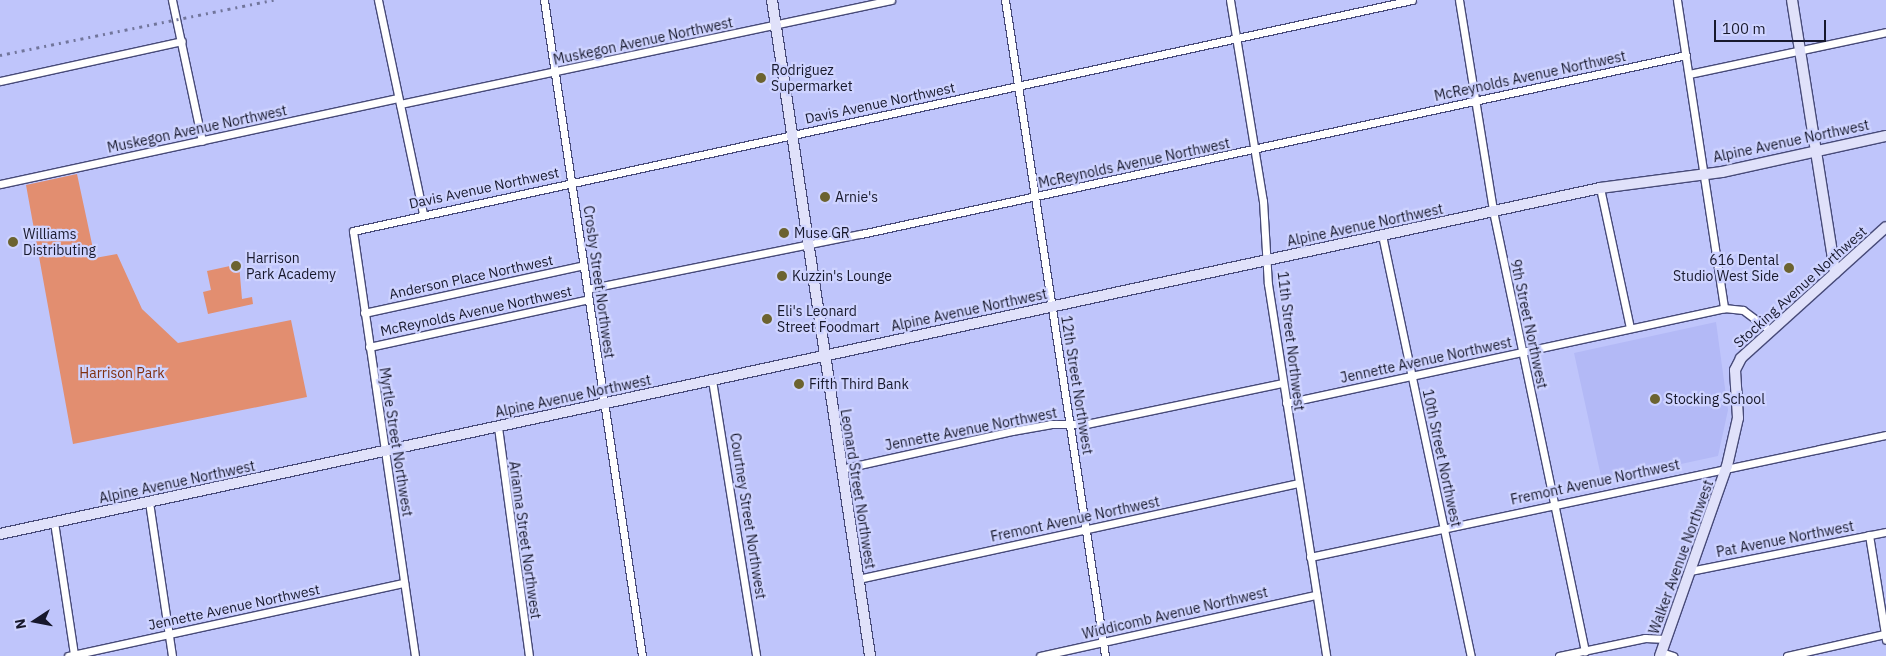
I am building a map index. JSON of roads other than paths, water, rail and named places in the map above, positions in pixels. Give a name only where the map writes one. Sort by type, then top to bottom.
[{"type":"main road","name":"Leonard Street Northwest","points":[[772,0],[823,356],[870,656]]},
{"type":"main road","points":[[1792,0],[1835,273]]},
{"type":"main road","name":"Alpine Avenue Northwest","points":[[0,534],[1600,188],[1704,171],[1722,172],[1886,136]]},
{"type":"main road","name":"Stocking Avenue Northwest","points":[[1735,370],[1741,358],[1886,227]]},
{"type":"main road","name":"Walker Avenue Northwest","points":[[1660,654],[1727,466],[1738,418],[1735,370]]},
{"type":"street","points":[[172,0],[202,140]]},
{"type":"street","points":[[378,0],[423,213]]},
{"type":"street","name":"Crosby Street Northwest","points":[[544,0],[642,656]]},
{"type":"street","name":"Muskegon Avenue Northwest","points":[[0,184],[202,140],[555,72],[891,0]]},
{"type":"street","name":"12th Street Northwest","points":[[1005,0],[1105,656]]},
{"type":"street","name":"11th Street Northwest","points":[[1230,0],[1270,260],[1268,284],[1282,383],[1326,656]]},
{"type":"street","name":"Davis Avenue Northwest","points":[[353,231],[423,213],[1412,0]]},
{"type":"street","name":"9th Street Northwest","points":[[1459,0],[1493,211],[1585,650]]},
{"type":"street","points":[[1677,0],[1724,308]]},
{"type":"street","points":[[1689,74],[1886,32]]},
{"type":"street","points":[[0,81],[182,41]]},
{"type":"street","name":"McReynolds Avenue Northwest","points":[[587,289],[807,246],[1686,55]]},
{"type":"street","points":[[1600,188],[1630,328]]},
{"type":"street","name":"Myrtle Street Northwest","points":[[353,231],[415,656]]},
{"type":"street","name":"10th Street Northwest","points":[[1382,235],[1471,656]]},
{"type":"street","name":"Anderson Place Northwest","points":[[364,313],[584,265]]},
{"type":"street","name":"McReynolds Avenue Northwest","points":[[369,348],[589,299]]},
{"type":"street","name":"Jennette Avenue Northwest","points":[[1286,403],[1724,308],[1750,314],[1771,331]]},
{"type":"street","name":"Courtney Street Northwest","points":[[712,380],[756,656]]},
{"type":"street","name":"Jennette Avenue Northwest","points":[[841,469],[1022,429],[1070,423],[1086,424],[1282,383]]},
{"type":"street","name":"Arianna Street Northwest","points":[[498,427],[529,656]]},
{"type":"street","name":"Fremont Avenue Northwest","points":[[1310,557],[1727,466],[1886,434]]},
{"type":"street","name":"Fremont Avenue Northwest","points":[[858,579],[1297,484]]},
{"type":"street","points":[[150,502],[172,656]]},
{"type":"street","points":[[54,522],[71,655]]},
{"type":"street","name":"Pat Avenue Northwest","points":[[1690,571],[1886,532]]},
{"type":"street","points":[[1788,656],[1886,637],[1869,535]]},
{"type":"street","name":"Jennette Avenue Northwest","points":[[71,655],[404,583]]},
{"type":"street","name":"Widdicomb Avenue Northwest","points":[[1040,656],[1316,594]]},
{"type":"street","points":[[1559,656],[1585,650],[1666,638]]},
{"type":"street","points":[[1660,654],[1673,656]]},
{"type":"railway","points":[[0,55],[274,0]]},
{"type":"place","name":"Rodriguez Supermarket","points":[[761,78]]},
{"type":"place","name":"Arnie's","points":[[825,197]]},
{"type":"place","name":"Muse GR","points":[[784,233]]},
{"type":"place","name":"Williams Distributing","points":[[13,242]]},
{"type":"place","name":"Harrison Park Academy","points":[[236,266]]},
{"type":"place","name":"616 Dental Studio West Side","points":[[1789,268]]},
{"type":"place","name":"Kuzzin's Lounge","points":[[782,276]]},
{"type":"place","name":"Eli's Leonard Street Foodmart","points":[[767,319]]},
{"type":"place","name":"Fifth Third Bank","points":[[799,384]]},
{"type":"place","name":"Stocking School","points":[[1655,399]]},
{"type":"park label","name":"Harrison Park","points":[[122,373]]}]
